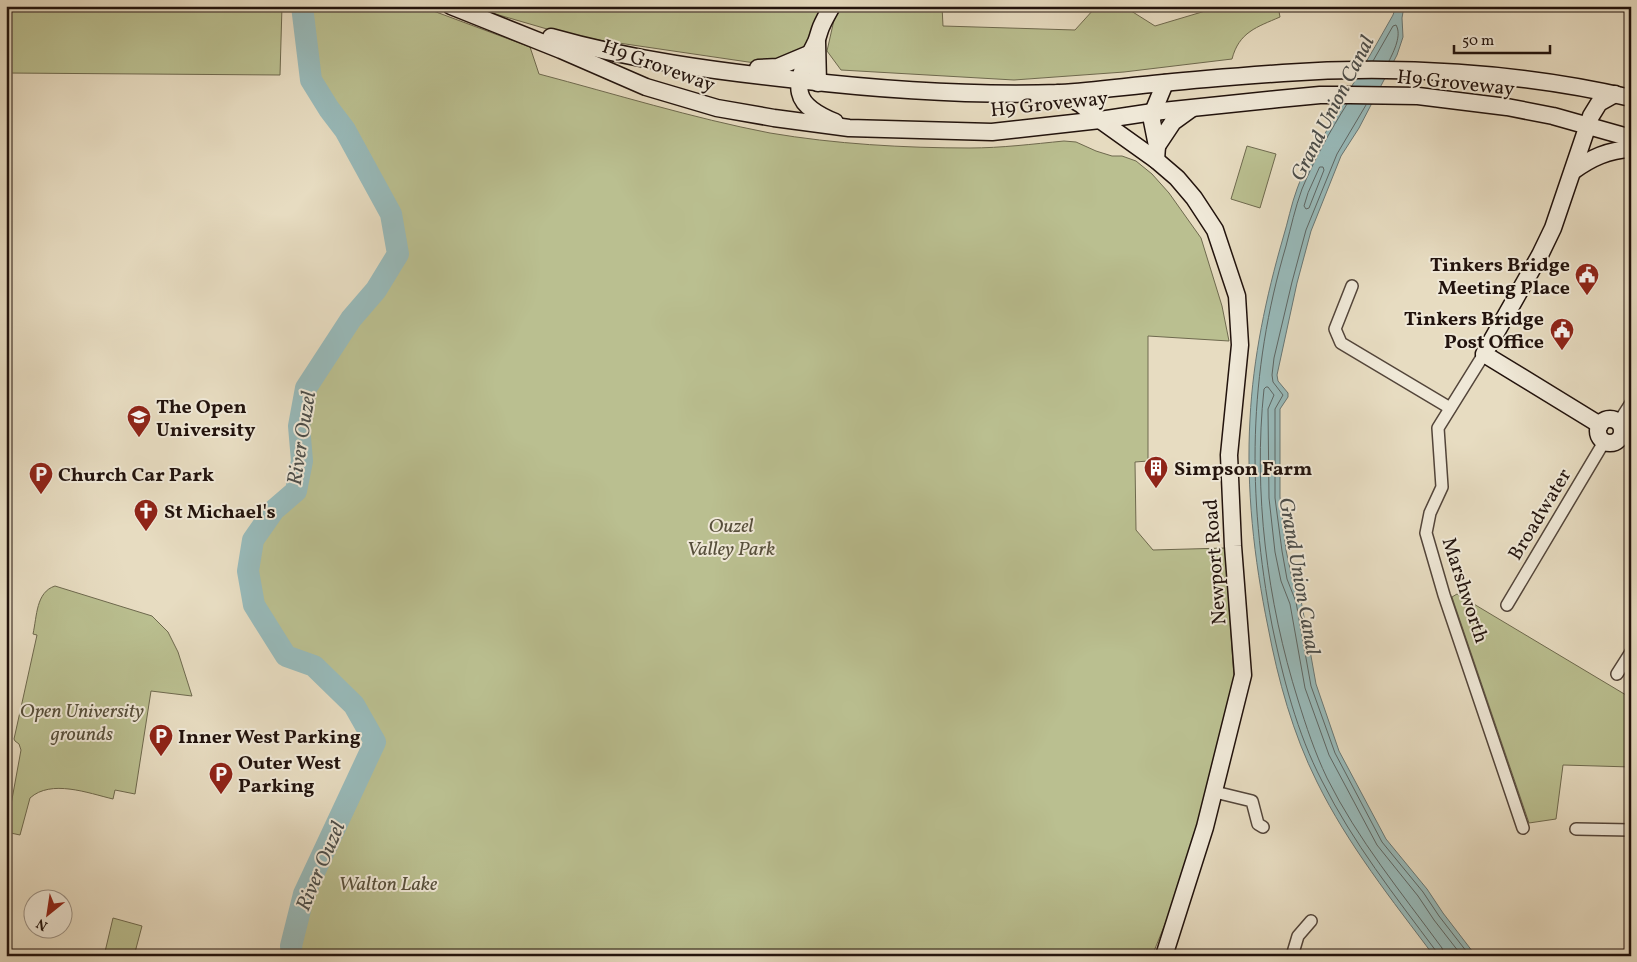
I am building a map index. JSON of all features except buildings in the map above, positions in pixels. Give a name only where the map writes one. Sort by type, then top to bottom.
[{"type":"street","name":"H9 Groveway","points":[[451,6],[484,18],[646,87],[717,108],[849,128],[992,132],[1152,112],[1320,95],[1418,96],[1507,107],[1589,121],[1626,143]]},
{"type":"street","points":[[832,6],[822,25],[800,80],[800,93],[806,104],[822,116],[849,128]]},
{"type":"street","name":"H9 Groveway","points":[[484,18],[565,41],[726,73],[818,83],[937,92],[1056,93],[1283,73],[1365,70],[1496,77],[1563,85],[1623,96]]},
{"type":"street","points":[[654,60],[689,58],[763,68],[778,68],[813,47]]},
{"type":"street","points":[[774,118],[802,99],[818,83],[813,47]]},
{"type":"street","points":[[1157,153],[1152,112],[1165,82]]},
{"type":"street","points":[[1563,85],[1586,104],[1589,121]]},
{"type":"street","name":"Newport Road","points":[[1056,93],[1072,99],[1100,120],[1157,153],[1194,198],[1215,230],[1237,296],[1240,345],[1229,455],[1233,546],[1243,675],[1215,792],[1164,956]]},
{"type":"street","points":[[1589,121],[1599,103],[1623,96]]},
{"type":"street","points":[[1157,153],[1173,122],[1191,109]]},
{"type":"street","name":"Marshworth","points":[[1523,828],[1444,595],[1426,533],[1430,514],[1442,486],[1438,428],[1484,354],[1540,255],[1553,228],[1589,121]]},
{"type":"street","points":[[1573,172],[1590,159],[1626,143]]},
{"type":"street","points":[[1352,286],[1335,329],[1341,343],[1360,348],[1450,408]]},
{"type":"street","points":[[1484,354],[1608,423],[1621,429],[1625,440],[1604,442],[1599,436],[1598,431],[1608,423],[1622,417],[1631,403]]},
{"type":"street","name":"Broadwater","points":[[1507,605],[1604,442]]},
{"type":"street","points":[[1617,674],[1631,652]]},
{"type":"street","points":[[1215,792],[1252,800],[1258,824],[1263,828]]},
{"type":"street","points":[[1576,829],[1631,830]]},
{"type":"street","points":[[1292,956],[1298,936],[1310,921]]},
{"type":"green space","points":[[6,6],[282,6],[280,75],[6,73]]},
{"type":"green space","name":"Ouzel Valley Park","points":[[302,6],[420,6],[530,47],[539,74],[683,113],[770,133],[844,143],[920,147],[982,148],[1064,141],[1076,142],[1096,151],[1136,161],[1152,174],[1169,193],[1201,238],[1222,306],[1229,341],[1148,336],[1148,461],[1135,462],[1136,530],[1153,550],[1225,548],[1234,677],[1200,824],[1174,902],[1152,956],[292,956],[291,946],[304,894],[375,742],[354,705],[314,666],[286,656],[262,625],[257,615],[248,571],[253,540],[274,510],[296,491],[302,461],[299,426],[306,388],[351,319],[376,290],[397,254],[391,214],[345,130],[311,80]]},
{"type":"green space","points":[[468,6],[832,6],[817,40],[780,60],[755,63],[571,36]]},
{"type":"green space","points":[[842,6],[942,6],[943,26],[1075,30],[1094,9],[1128,9],[1155,26],[1222,6],[1278,6],[1280,17],[1244,36],[1239,42],[1232,59],[1124,72],[1014,80],[841,70],[827,51],[834,20]]},
{"type":"green space","points":[[1247,146],[1276,154],[1260,208],[1231,199]]},
{"type":"green space","name":"Open University grounds","points":[[55,586],[152,616],[168,632],[178,652],[192,696],[151,691],[135,794],[115,790],[113,799],[70,789],[48,789],[39,792],[30,798],[20,835],[6,832],[21,750],[19,744],[14,739],[37,635],[33,634],[38,606],[44,594]]},
{"type":"green space","points":[[1457,594],[1631,698],[1631,767],[1563,765],[1556,819],[1529,823],[1452,597]]},
{"type":"green space","points":[[113,918],[142,926],[134,956],[104,956]]},
{"type":"water","points":[[1396,6],[1404,6],[1402,18],[1403,37],[1397,55],[1359,128],[1341,156],[1311,231],[1297,283],[1277,375],[1278,381],[1288,393],[1288,397],[1280,409],[1280,497],[1286,550],[1292,578],[1301,600],[1316,684],[1339,751],[1386,839],[1427,889],[1476,956],[1434,956],[1342,828],[1317,782],[1294,726],[1276,667],[1263,601],[1252,523],[1249,445],[1254,373],[1266,305],[1291,207],[1308,164],[1393,15]]},
{"type":"waterway","name":"River Ouzel","points":[[292,956],[291,946],[304,894],[375,742],[354,705],[314,666],[286,656],[254,605],[248,571],[253,540],[274,510],[296,491],[302,461],[299,426],[306,388],[351,319],[376,290],[398,254],[391,214],[345,130],[311,80],[302,6]]},
{"type":"place","name":"Tinkers Bridge Meeting Place","points":[[1587,296]]},
{"type":"place","name":"Tinkers Bridge Post Office","points":[[1562,351]]},
{"type":"place","name":"The Open University","points":[[139,438]]},
{"type":"place","name":"Simpson Farm","points":[[1156,489]]},
{"type":"place","name":"Church Car Park","points":[[41,495]]},
{"type":"place","name":"St Michael's","points":[[146,532]]},
{"type":"place","name":"Inner West Parking","points":[[161,757]]},
{"type":"place","name":"Outer West Parking","points":[[221,795]]},
{"type":"water label","name":"Grand Union Canal","points":[[1332,108]]},
{"type":"water label","name":"Grand Union Canal","points":[[1300,576]]},
{"type":"park label","name":"Walton Lake","points":[[388,883]]}]
